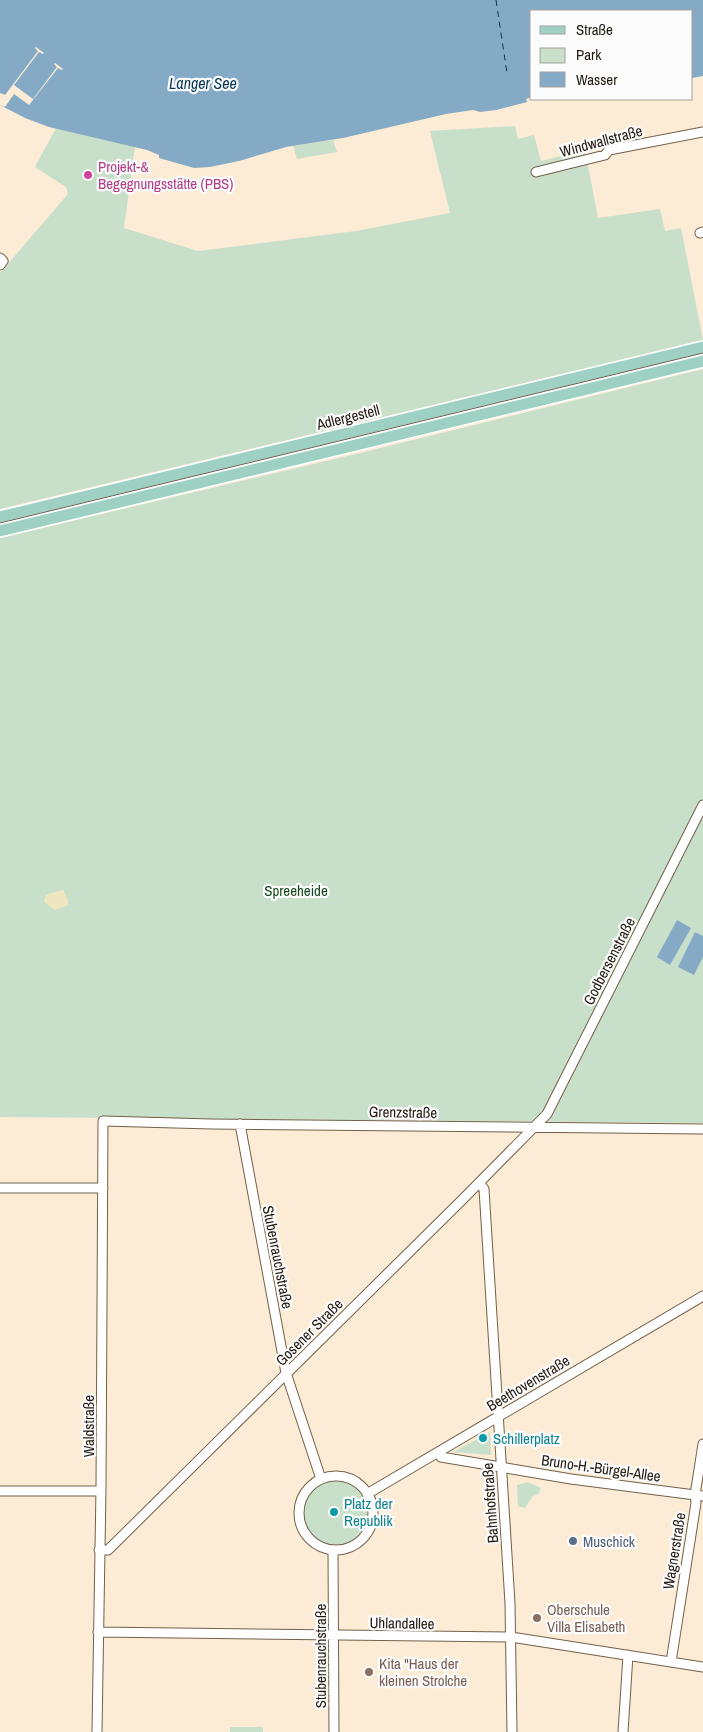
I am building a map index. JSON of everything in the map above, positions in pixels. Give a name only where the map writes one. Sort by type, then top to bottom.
[{"type":"main road","name":"Adlergestell","points":[[0,517],[703,347]]},
{"type":"main road","name":"Adlergestell","points":[[0,531],[703,361]]},
{"type":"street","name":"Windwallstraße","points":[[536,172],[605,155],[609,150],[703,132]]},
{"type":"street","name":"Godbersenstraße","points":[[536,1127],[552,1105],[703,805]]},
{"type":"street","name":"Grenzstraße","points":[[103,1121],[703,1129]]},
{"type":"street","name":"Waldstraße","points":[[97,1732],[101,1491],[103,1121]]},
{"type":"street","name":"Stubenrauchstraße","points":[[240,1124],[286,1373],[321,1479]]},
{"type":"street","name":"Gosener Straße","points":[[99,1550],[108,1550],[536,1127]]},
{"type":"street","name":"Bahnhofstraße","points":[[479,1183],[484,1189],[512,1638],[512,1732]]},
{"type":"street","points":[[0,1188],[103,1188]]},
{"type":"street","name":"Beethovenstraße","points":[[367,1494],[703,1296]]},
{"type":"street","name":"Wagnerstraße","points":[[671,1662],[696,1504],[699,1496],[703,1444]]},
{"type":"street","name":"Bruno-H.-Bürgel-Allee","points":[[439,1452],[441,1457],[571,1479],[699,1496]]},
{"type":"street","points":[[337,1476],[349,1479],[367,1494],[373,1511],[372,1520],[367,1534],[359,1542],[350,1547],[333,1550],[318,1546],[306,1535],[300,1522],[299,1509],[302,1497],[312,1484],[321,1479],[337,1476]]},
{"type":"street","points":[[0,1491],[101,1491]]},
{"type":"street","name":"Stubenrauchstraße","points":[[333,1550],[334,1732]]},
{"type":"street","name":"Uhlandallee","points":[[98,1632],[512,1638],[703,1667]]},
{"type":"street","points":[[624,1732],[628,1655]]},
{"type":"green space","points":[[515,126],[518,139],[534,135],[541,161],[585,150],[598,218],[660,209],[665,231],[681,228],[703,340],[0,509],[0,273],[68,194],[66,187],[35,167],[56,128],[135,146],[124,228],[198,251],[356,231],[450,213],[430,131]]},
{"type":"green space","points":[[333,140],[337,152],[297,159],[293,146]]},
{"type":"green space","name":"Spreeheide","points":[[703,369],[703,1123],[0,1117],[0,538],[356,454]],"holes":[[[63,890],[68,905],[63,907],[46,895]]]},
{"type":"green space","points":[[489,1433],[491,1455],[453,1452]]},
{"type":"green space","name":"Platz der Republik","points":[[329,1481],[341,1481],[359,1490],[366,1501],[368,1514],[366,1527],[359,1538],[348,1545],[329,1547],[316,1542],[307,1533],[302,1520],[302,1508],[307,1495],[316,1486]]},
{"type":"green space","points":[[528,1482],[541,1488],[539,1493],[532,1497],[525,1508],[518,1506],[517,1485]]},
{"type":"green space","points":[[230,1727],[263,1727],[263,1732],[230,1732]]},
{"type":"sand","points":[[63,890],[68,900],[68,905],[55,910],[44,902],[46,895]]},
{"type":"water","name":"Langer See","points":[[0,0],[703,0],[703,76],[693,78],[693,10],[530,10],[530,98],[526,99],[527,102],[496,110],[480,112],[473,110],[446,114],[343,138],[286,147],[239,161],[210,167],[194,168],[159,158],[159,155],[147,150],[49,127],[25,118],[0,105]]},
{"type":"water","points":[[677,920],[691,928],[670,965],[657,957]]},
{"type":"water","points":[[695,932],[703,936],[703,957],[694,975],[678,967]]},
{"type":"pier","points":[[36,47],[44,53],[39,52],[14,85],[33,99],[57,67],[55,63],[63,69],[58,68],[29,105],[14,94],[5,107],[0,105],[0,93],[5,95],[38,51]]},
{"type":"ferry route","points":[[496,0],[507,73]]},
{"type":"tram line","points":[[0,523],[703,353]]},
{"type":"place","name":"Projekt-& Begegnungsstätte (PBS)","points":[[88,175]]},
{"type":"place","name":"Schillerplatz","points":[[483,1438]]},
{"type":"place","name":"Platz der Republik","points":[[334,1512]]},
{"type":"place","name":"Muschick","points":[[573,1541]]},
{"type":"place","name":"Oberschule Villa Elisabeth","points":[[537,1618]]},
{"type":"place","name":"Kita \"Haus der kleinen Strolche","points":[[369,1672]]}]
